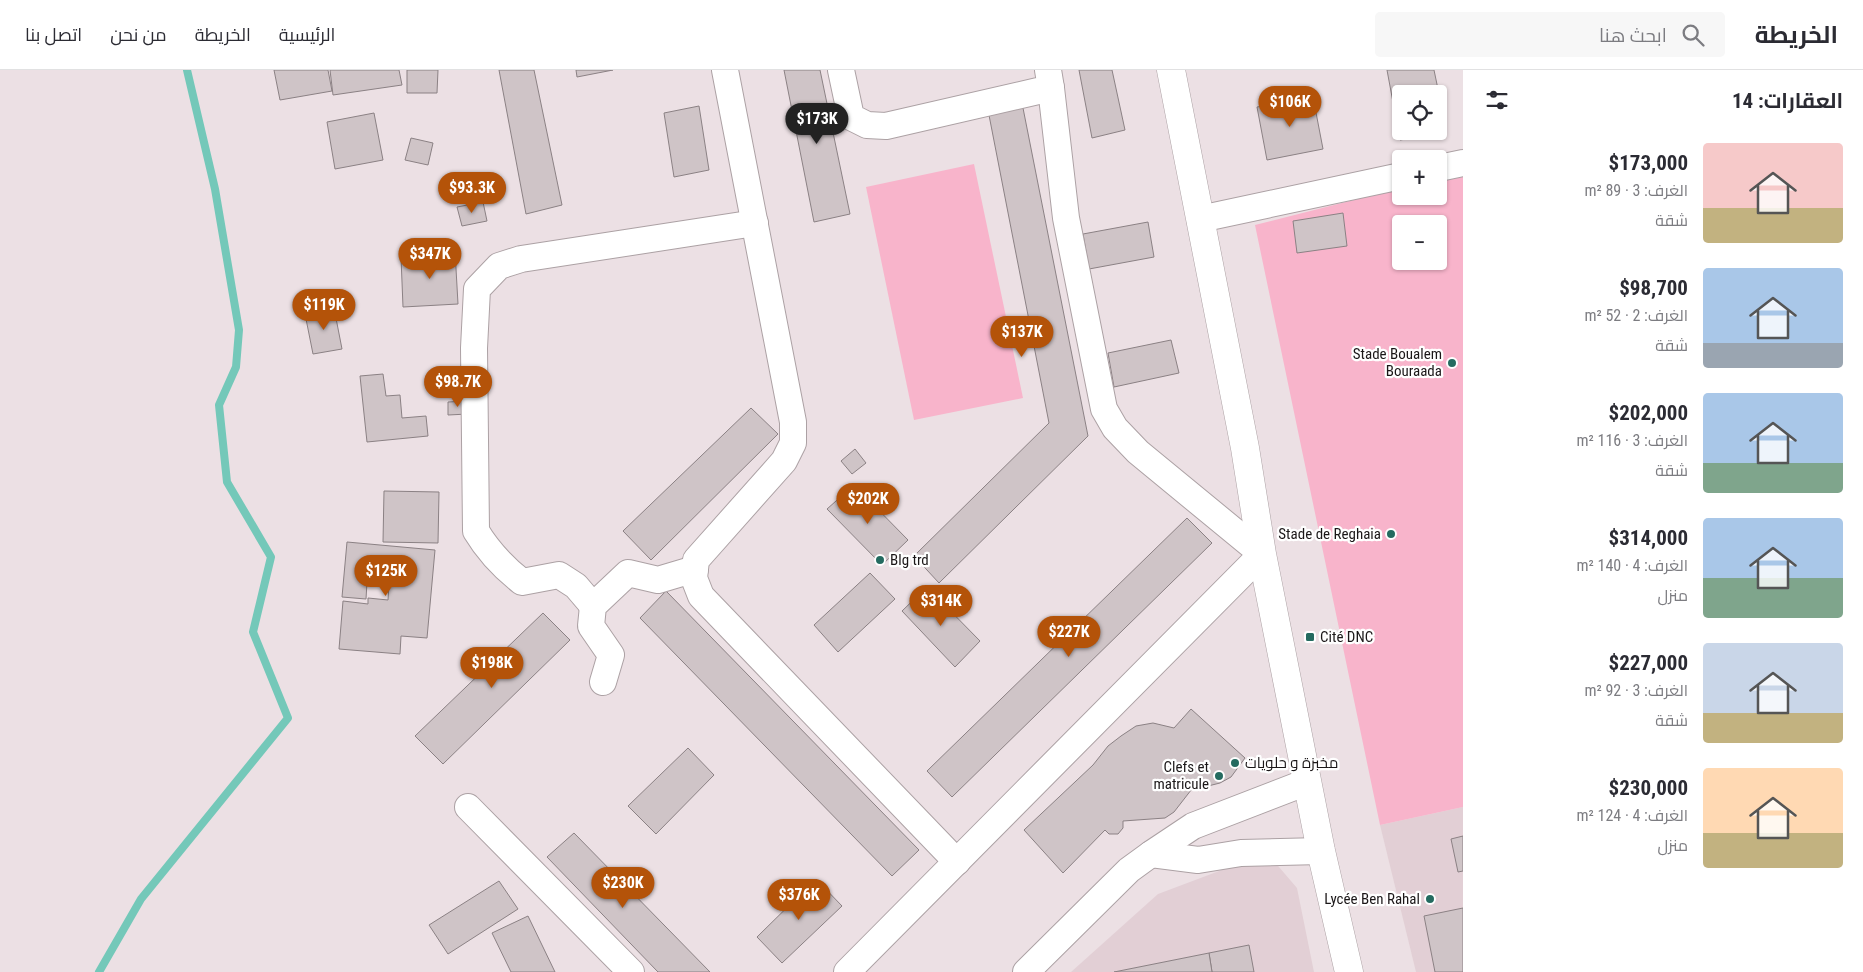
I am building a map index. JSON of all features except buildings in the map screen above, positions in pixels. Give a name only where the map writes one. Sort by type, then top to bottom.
[{"type":"main road","points":[[1172,70],[1245,448],[1262,554],[1321,851],[1349,972]]},
{"type":"street","points":[[725,70],[793,422],[793,443],[784,462],[696,560],[694,578],[701,596],[958,862]]},
{"type":"street","points":[[841,70],[851,118],[867,125],[886,126],[1049,79],[1066,218],[1104,409],[1115,428],[1138,452],[1262,554],[847,972]]},
{"type":"street","points":[[1447,166],[1463,163]]},
{"type":"street","points":[[1200,219],[1392,178]]},
{"type":"street","points":[[593,606],[576,586],[559,574],[522,582],[504,567],[486,547],[476,531],[474,348],[477,289],[499,266],[521,259],[755,223]]},
{"type":"street","points":[[603,682],[611,655],[591,626],[593,606],[628,573],[658,580],[695,569]]},
{"type":"street","points":[[1026,972],[1129,870],[1151,854],[1193,826],[1307,782]]},
{"type":"street","points":[[468,807],[631,972]]},
{"type":"street","points":[[1151,854],[1198,860],[1241,853],[1321,851]]},
{"type":"shaded area","points":[[974,164],[1023,398],[914,420],[866,187]]},
{"type":"shaded area","name":"Stade de Reghaia","points":[[1463,173],[1463,807],[1380,825],[1255,225],[1392,190],[1392,205],[1447,205],[1447,177]]},
{"type":"shaded area","name":"Lycée Ben Rahal","points":[[1463,807],[1463,972],[1416,972],[1380,825]]},
{"type":"shaded area","points":[[1267,853],[1297,888],[1314,972],[1071,972],[1158,894]]},
{"type":"waterway","points":[[99,972],[141,899],[288,718],[253,632],[271,557],[227,482],[219,405],[236,367],[239,330],[215,189],[187,70]]},
{"type":"place","name":"Stade Boualem Bouraada","points":[[1452,363]]},
{"type":"place","name":"Stade de Reghaia","points":[[1391,534]]},
{"type":"place","name":"Blg trd","points":[[880,560]]},
{"type":"place","name":"Cité DNC","points":[[1310,637]]},
{"type":"place","name":"مخبزة و حلويات","points":[[1235,763]]},
{"type":"place","name":"Clefs et matricule","points":[[1219,776]]},
{"type":"place","name":"Lycée Ben Rahal","points":[[1430,899]]}]
